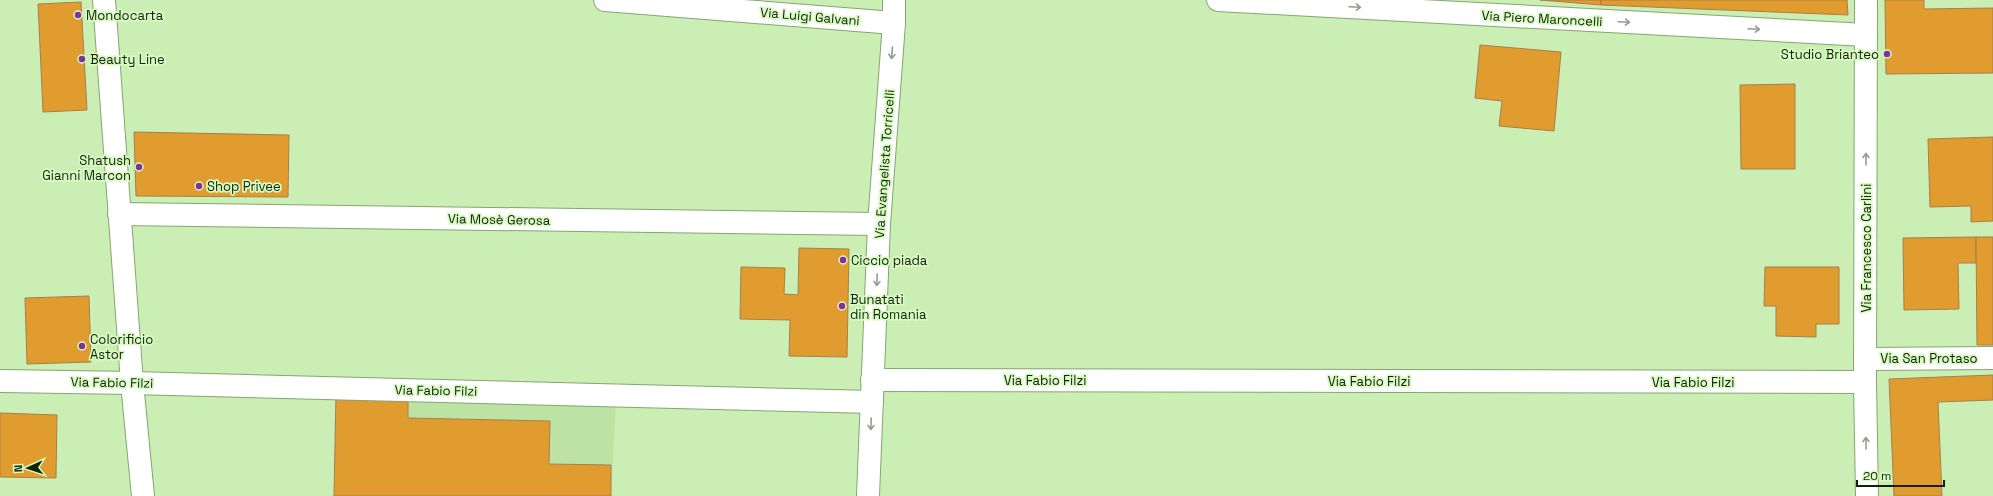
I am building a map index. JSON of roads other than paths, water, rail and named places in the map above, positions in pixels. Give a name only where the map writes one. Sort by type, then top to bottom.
[{"type":"street","points":[[104,0],[132,382],[143,496]]},
{"type":"street","name":"Via Luigi Galvani","points":[[606,0],[894,23]]},
{"type":"street","name":"Via Evangelista Torricelli","points":[[868,496],[879,224],[894,23],[894,0]]},
{"type":"street","name":"Via Piero Maroncelli","points":[[1218,0],[1866,36]]},
{"type":"street","name":"Via Francesco Carlini","points":[[1866,0],[1865,382],[1867,496]]},
{"type":"street","name":"Via Mosè Gerosa","points":[[119,214],[879,224]]},
{"type":"street","name":"Via San Protaso","points":[[1865,359],[1993,358]]},
{"type":"street","name":"Via Fabio Filzi","points":[[872,380],[1865,382]]},
{"type":"street","name":"Via Fabio Filzi","points":[[0,381],[132,382],[872,402]]},
{"type":"place","name":"Mondocarta","points":[[78,15]]},
{"type":"place","name":"Studio Brianteo","points":[[1887,54]]},
{"type":"place","name":"Beauty Line","points":[[82,59]]},
{"type":"place","name":"Shatush Gianni Marcon","points":[[139,167]]},
{"type":"place","name":"Shop Privee","points":[[199,186]]},
{"type":"place","name":"Ciccio piada","points":[[843,260]]},
{"type":"place","name":"Bunatati din Romania","points":[[842,306]]},
{"type":"place","name":"Colorificio Astor","points":[[82,346]]}]
